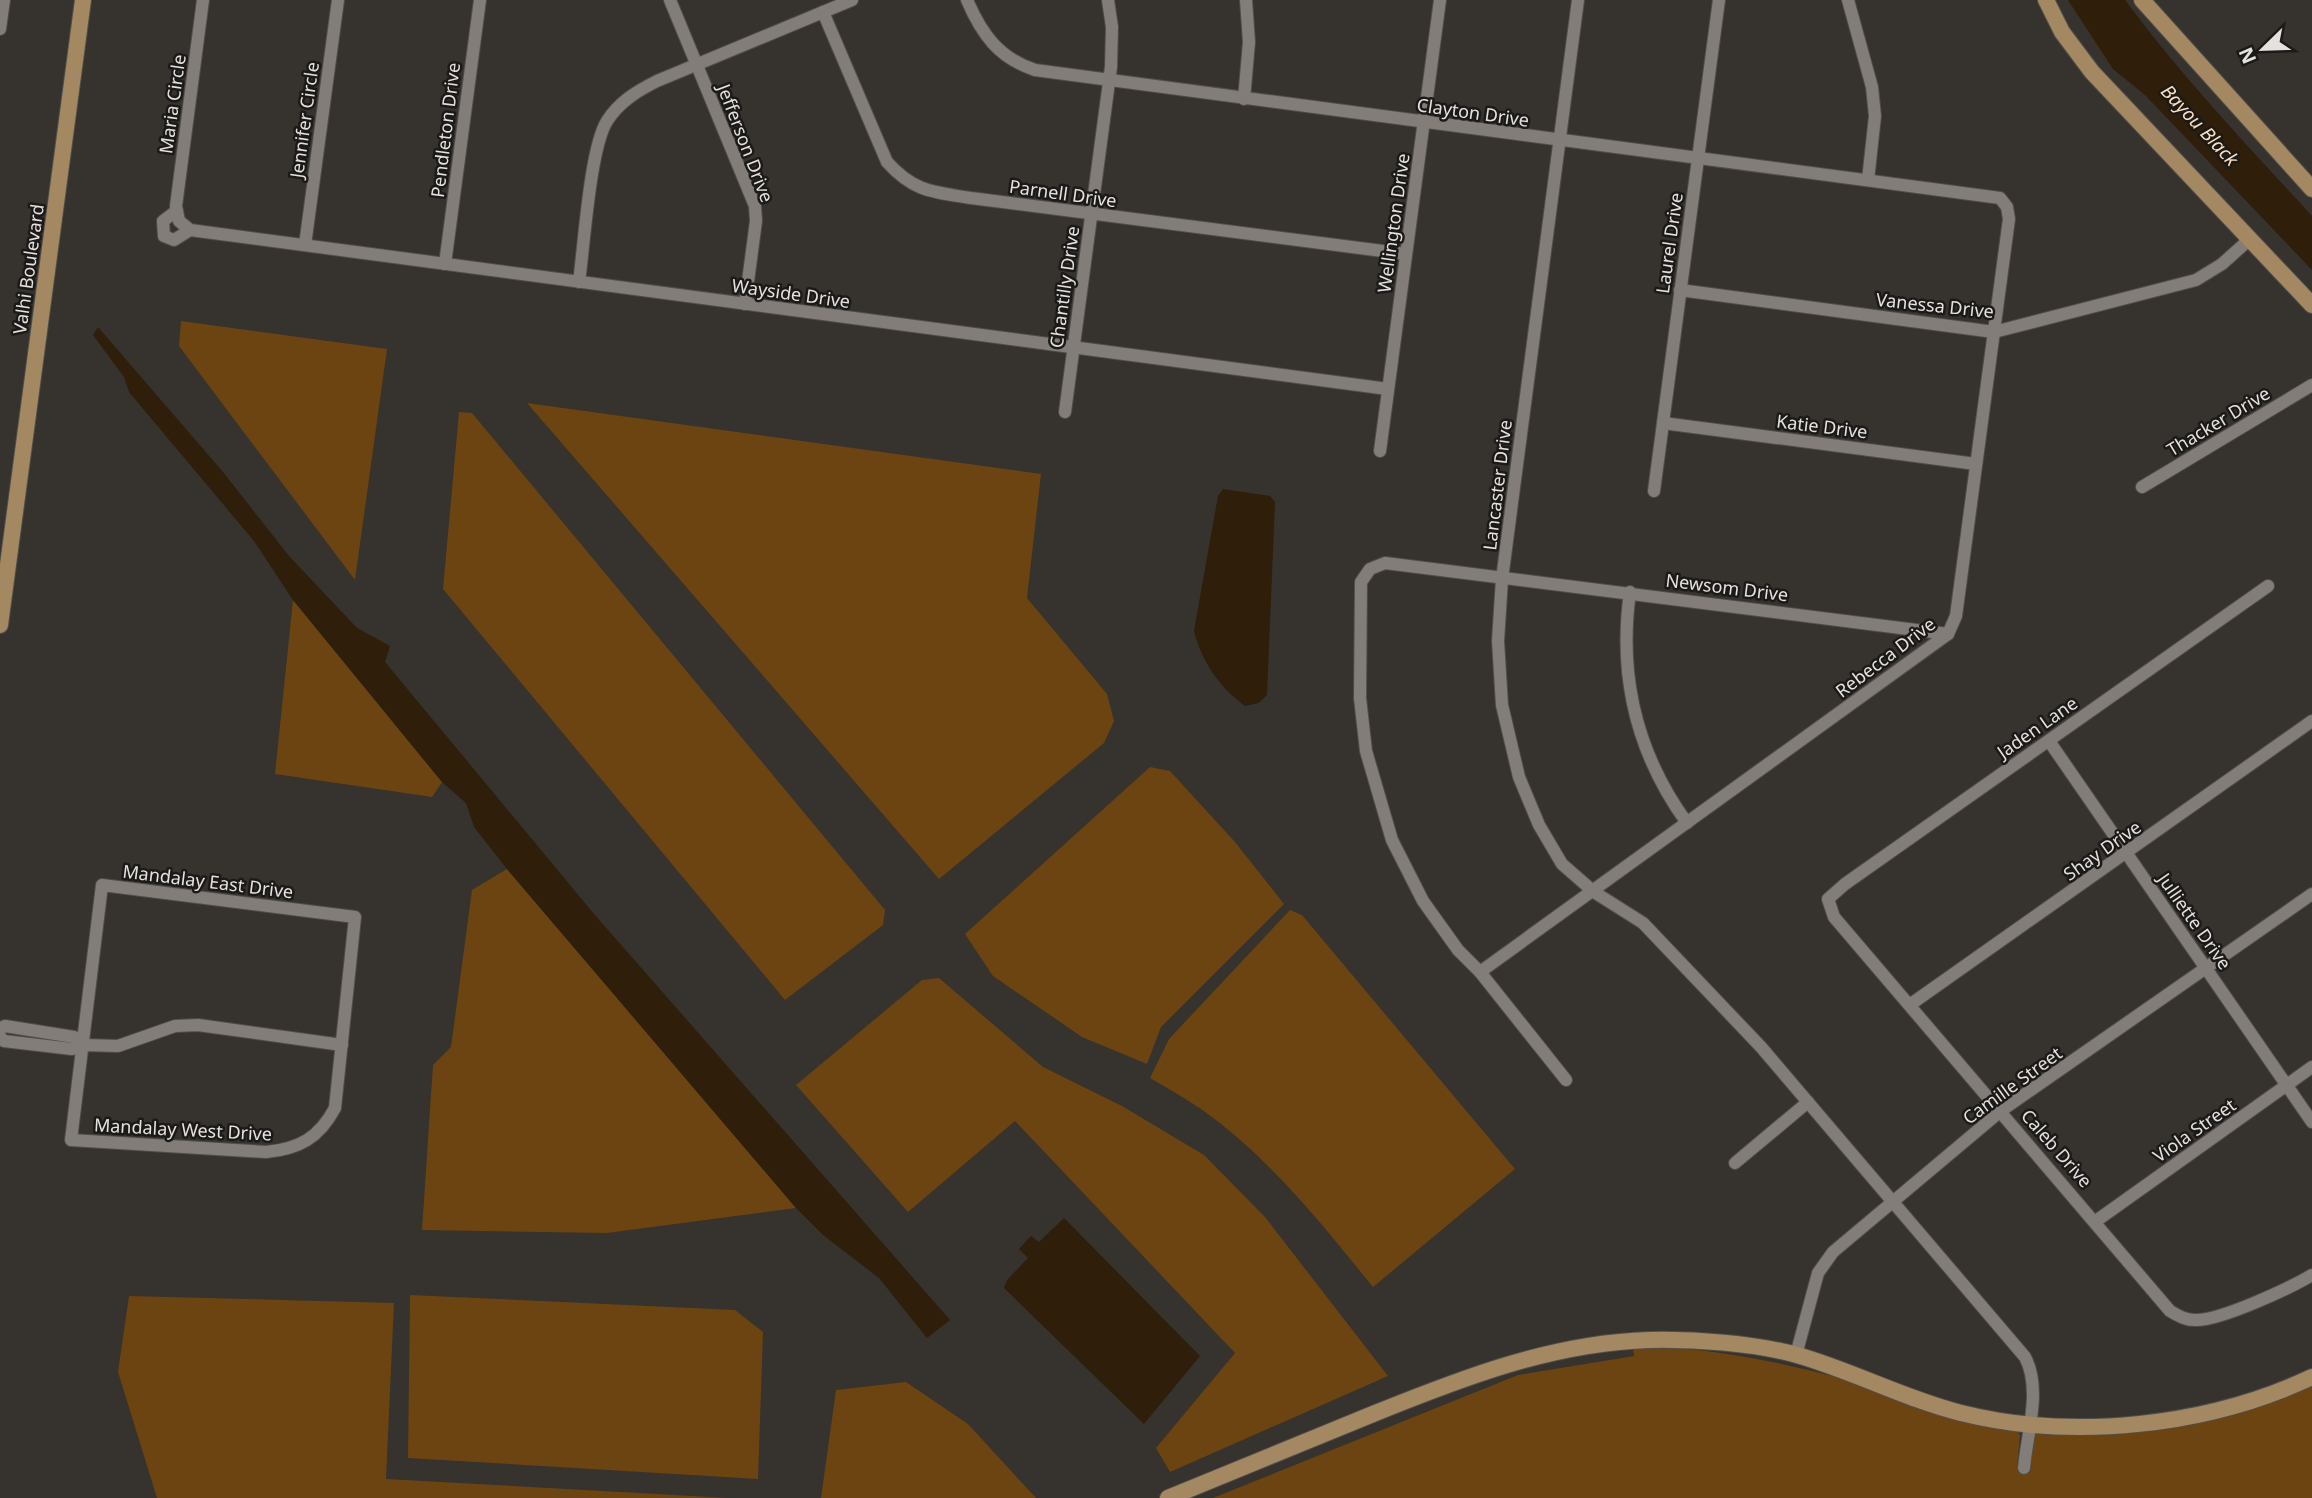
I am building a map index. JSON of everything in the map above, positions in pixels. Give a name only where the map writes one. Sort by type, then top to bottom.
[{"type":"street","points":[[0,29],[4,0]]},
{"type":"street","name":"Valhi Boulevard","points":[[0,625],[82,0]]},
{"type":"street","name":"Maria Circle","points":[[190,230],[174,240],[164,236],[163,221],[176,212],[203,0]]},
{"type":"street","name":"Jennifer Circle","points":[[305,246],[338,0]]},
{"type":"street","name":"Pendleton Drive","points":[[445,264],[480,0]]},
{"type":"street","name":"Jefferson Drive","points":[[670,0],[755,206],[756,221],[745,304]]},
{"type":"street","points":[[579,282],[597,149],[607,122],[636,91],[852,0]]},
{"type":"street","name":"Clayton Drive","points":[[967,0],[985,36],[1002,54],[1035,70],[2000,198],[2005,204]]},
{"type":"street","name":"Chantilly Drive","points":[[1065,412],[1109,81],[1112,27],[1108,0]]},
{"type":"street","points":[[1244,99],[1249,43],[1246,0]]},
{"type":"street","name":"Wellington Drive","points":[[1380,452],[1440,0]]},
{"type":"street","name":"Lancaster Drive","points":[[1578,0],[1502,579],[1498,641],[1502,705],[1519,777],[1539,825],[1562,864],[1594,892],[1643,923],[1761,1047],[2025,1357],[2032,1371],[2034,1387],[2024,1468]]},
{"type":"street","name":"Laurel Drive","points":[[1654,491],[1719,0]]},
{"type":"street","points":[[1847,0],[1872,87],[1875,116],[1868,180]]},
{"type":"street","points":[[2046,0],[2062,32],[2092,72],[2251,237],[2312,305]]},
{"type":"street","points":[[2142,0],[2312,189]]},
{"type":"street","name":"Parnell Drive","points":[[823,12],[881,150],[903,180],[926,191],[1406,254]]},
{"type":"street","name":"Rebecca Drive","points":[[1480,972],[1948,634],[1956,616],[2009,219],[2005,204]]},
{"type":"street","points":[[176,212],[178,221],[190,230]]},
{"type":"street","name":"Wayside Drive","points":[[190,230],[1388,389]]},
{"type":"street","name":"Vanessa Drive","points":[[1680,290],[1994,332],[2196,280],[2222,264],[2251,237]]},
{"type":"street","name":"Thacker Drive","points":[[2142,487],[2312,386]]},
{"type":"street","name":"Katie Drive","points":[[1663,423],[1976,464]]},
{"type":"street","name":"Newsom Drive","points":[[1480,972],[1458,950],[1423,901],[1392,840],[1366,751],[1360,698],[1361,582],[1370,569],[1385,563],[1948,634]]},
{"type":"street","name":"Jaden Lane","points":[[1828,899],[2269,586]]},
{"type":"street","points":[[1630,592],[1626,655],[1636,720],[1653,767],[1687,823]]},
{"type":"street","name":"Shay Drive","points":[[1911,1004],[2312,721]]},
{"type":"street","name":"Julliette Drive","points":[[2049,741],[2312,1122]]},
{"type":"street","name":"Mandalay East Drive","points":[[71,1140],[102,886],[355,918]]},
{"type":"street","name":"Camille Street","points":[[1796,1355],[1814,1283],[1824,1262],[2002,1110],[2312,894]]},
{"type":"street","name":"Caleb Drive","points":[[1828,899],[1834,917],[2002,1110],[2171,1311],[2185,1319],[2199,1320],[2264,1298],[2312,1275]]},
{"type":"street","name":"Mandalay West Drive","points":[[71,1140],[225,1151],[290,1150],[311,1139],[326,1124],[335,1108],[355,918]]},
{"type":"street","points":[[1480,972],[1566,1080]]},
{"type":"street","points":[[0,1037],[4,1041],[72,1049],[83,1045],[118,1046],[175,1026],[198,1025],[342,1045]]},
{"type":"street","points":[[0,1029],[5,1026],[74,1037],[83,1045]]},
{"type":"street","name":"Viola Street","points":[[2096,1221],[2312,1068]]},
{"type":"street","points":[[1735,1163],[1808,1102]]},
{"type":"street","points":[[1174,1495],[1455,1381],[1582,1346],[1649,1340],[1704,1342],[1796,1355],[1962,1413],[2084,1426],[2159,1423],[2229,1408],[2284,1390],[2312,1377]]},
{"type":"shaded area","points":[[181,321],[387,349],[355,580],[179,346]]},
{"type":"shaded area","points":[[527,403],[1041,474],[1027,598],[1107,694],[1114,721],[1104,743],[939,879]]},
{"type":"shaded area","points":[[459,412],[472,413],[885,910],[883,925],[785,1000],[443,589]]},
{"type":"shaded area","points":[[293,600],[442,782],[432,797],[275,774]]},
{"type":"shaded area","points":[[1150,767],[1170,771],[1235,842],[1284,904],[1161,1027],[1147,1064],[1082,1037],[993,976],[965,934]]},
{"type":"shaded area","points":[[507,869],[796,1208],[607,1233],[422,1230],[433,1065],[451,1047],[472,890]]},
{"type":"shaded area","points":[[1290,910],[1302,915],[1515,1169],[1373,1287],[1293,1192],[1249,1148],[1201,1109],[1150,1078],[1169,1039]]},
{"type":"shaded area","points":[[939,978],[1043,1067],[1122,1106],[1204,1155],[1265,1217],[1388,1376],[1170,1472],[1156,1448],[1235,1353],[1015,1121],[908,1212],[796,1085],[922,980]]},
{"type":"shaded area","points":[[410,1295],[735,1310],[763,1332],[758,1479],[408,1458]]},
{"type":"shaded area","points":[[129,1296],[394,1303],[386,1479],[729,1498],[157,1498],[118,1372]]},
{"type":"shaded area","points":[[1675,1348],[1805,1369],[2016,1430],[2020,1435],[2017,1469],[2028,1472],[2034,1434],[2038,1431],[2087,1432],[2183,1426],[2231,1415],[2312,1384],[2312,1498],[1213,1498],[1518,1375],[1634,1356],[1633,1349]]},
{"type":"shaded area","points":[[906,1382],[968,1424],[1036,1498],[821,1498],[836,1390]]},
{"type":"water","name":"Bayou Black","points":[[2068,0],[2125,0],[2192,83],[2312,216],[2312,270],[2145,95],[2113,69]]},
{"type":"water","points":[[98,327],[223,472],[289,556],[357,628],[390,646],[385,662],[594,914],[950,1320],[927,1338],[879,1278],[823,1235],[796,1208],[507,869],[474,827],[466,803],[442,782],[293,600],[254,541],[129,392],[124,377],[93,335]]},
{"type":"water","points":[[1223,489],[1270,496],[1275,502],[1267,695],[1259,703],[1245,706],[1227,691],[1213,673],[1194,631],[1218,496]]},
{"type":"water","points":[[1064,1218],[1200,1356],[1144,1424],[1004,1288],[1007,1280],[1028,1258],[1019,1249],[1031,1236],[1039,1242]]}]
